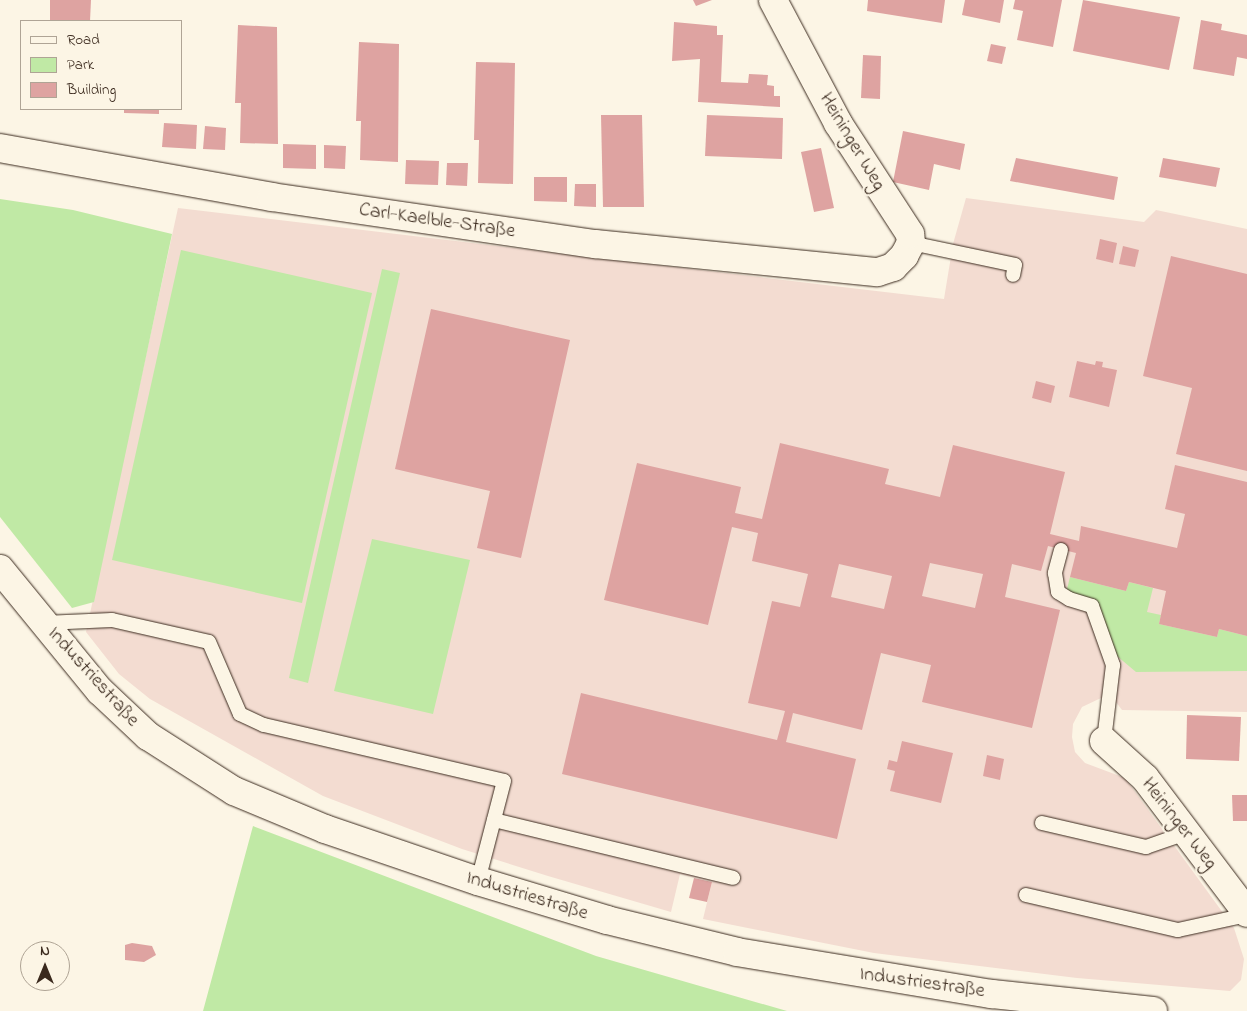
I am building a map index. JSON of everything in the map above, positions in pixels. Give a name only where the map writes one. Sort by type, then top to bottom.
[{"type":"street","name":"Heininger Weg","points":[[773,0],[838,123],[902,220],[911,243]]},
{"type":"street","name":"Carl-Kaelble-Straße","points":[[0,148],[272,197],[578,242],[878,272],[893,267],[904,256],[911,243]]},
{"type":"street","name":"Industriestraße","points":[[0,569],[123,714],[190,765],[234,790],[325,829],[478,882],[607,920],[737,952],[992,994],[1152,1011]]},
{"type":"street","name":"Heininger Weg","points":[[1104,741],[1145,778],[1189,832],[1247,914]]},
{"type":"lane","points":[[911,243],[1015,265],[1013,275]]},
{"type":"lane","points":[[1061,550],[1056,573],[1058,592],[1068,599],[1092,606],[1113,665],[1104,741]]},
{"type":"lane","points":[[44,623],[112,620],[209,642],[240,714],[264,725],[504,781],[478,882]]},
{"type":"lane","points":[[494,820],[733,878]]},
{"type":"lane","points":[[1042,823],[1146,847],[1189,832]]},
{"type":"lane","points":[[1026,895],[1178,930],[1247,914]]},
{"type":"shaded area","points":[[966,198],[1144,222],[1156,210],[1247,229],[1247,712],[1122,710],[1113,698],[1101,698],[1082,707],[1073,724],[1072,737],[1075,752],[1085,763],[1125,778],[1234,928],[1244,959],[1241,980],[1230,991],[1077,978],[874,953],[703,919],[712,882],[680,874],[671,912],[548,876],[462,849],[323,796],[150,699],[119,674],[86,632],[178,208],[944,299],[953,244]]},
{"type":"green space","points":[[0,199],[73,210],[172,234],[94,602],[72,608],[0,517]]},
{"type":"green space","points":[[181,250],[372,293],[302,603],[112,560]]},
{"type":"green space","points":[[382,269],[400,273],[308,683],[289,678]]},
{"type":"green space","points":[[372,539],[470,560],[433,714],[334,691]]},
{"type":"green space","points":[[1070,577],[1126,591],[1129,582],[1153,588],[1147,612],[1161,615],[1159,624],[1217,637],[1219,629],[1247,636],[1247,671],[1136,672],[1117,656],[1096,602],[1066,593]]},
{"type":"green space","points":[[253,826],[596,956],[787,1011],[203,1011]]},
{"type":"building","points":[[50,0],[91,0],[90,20],[50,20]]},
{"type":"building","points":[[693,0],[712,0],[696,6]]},
{"type":"building","points":[[868,0],[945,0],[942,23],[867,11]]},
{"type":"building","points":[[965,0],[1004,0],[1000,23],[962,15]]},
{"type":"building","points":[[1015,0],[1062,0],[1053,47],[1017,40],[1023,11],[1013,9]]},
{"type":"building","points":[[1083,0],[1180,17],[1169,70],[1073,51]]},
{"type":"building","points":[[1201,20],[1222,24],[1221,30],[1247,35],[1247,59],[1237,57],[1234,76],[1193,69]]},
{"type":"building","points":[[674,22],[717,26],[717,35],[723,35],[721,82],[748,83],[749,74],[768,75],[767,85],[774,86],[774,96],[780,96],[780,107],[698,102],[700,59],[672,61]]},
{"type":"building","points":[[238,25],[277,27],[278,144],[240,143],[241,103],[235,103]]},
{"type":"building","points":[[359,42],[399,44],[398,162],[360,160],[361,121],[356,121]]},
{"type":"building","points":[[991,44],[1006,47],[1002,64],[987,61]]},
{"type":"building","points":[[863,55],[881,56],[880,99],[861,98]]},
{"type":"building","points":[[476,62],[515,63],[513,184],[478,183],[479,140],[474,140]]},
{"type":"building","points":[[124,110],[159,110],[159,114],[124,113]]},
{"type":"building","points":[[601,115],[642,115],[644,207],[603,207]]},
{"type":"building","points":[[707,115],[783,118],[782,159],[705,156]]},
{"type":"building","points":[[164,123],[197,125],[196,149],[162,147]]},
{"type":"building","points":[[205,126],[226,128],[225,150],[203,149]]},
{"type":"building","points":[[903,131],[965,144],[960,170],[934,164],[929,190],[893,182]]},
{"type":"building","points":[[283,144],[316,145],[316,169],[283,168]]},
{"type":"building","points":[[324,145],[346,146],[345,169],[324,168]]},
{"type":"building","points":[[821,148],[834,208],[814,212],[801,152]]},
{"type":"building","points":[[1016,158],[1118,177],[1114,200],[1010,181]]},
{"type":"building","points":[[1163,158],[1220,168],[1216,187],[1159,177]]},
{"type":"building","points":[[406,160],[439,161],[438,185],[405,184]]},
{"type":"building","points":[[447,163],[468,163],[467,186],[446,185]]},
{"type":"building","points":[[534,177],[567,177],[567,202],[534,201]]},
{"type":"building","points":[[575,184],[596,184],[596,207],[574,206]]},
{"type":"building","points":[[1100,239],[1117,243],[1113,263],[1096,259]]},
{"type":"building","points":[[1123,246],[1139,250],[1135,267],[1119,264]]},
{"type":"building","points":[[1171,256],[1247,274],[1247,471],[1176,454],[1192,388],[1143,376]]},
{"type":"building","points":[[431,309],[570,340],[521,558],[477,548],[490,491],[395,469]]},
{"type":"building","points":[[1077,361],[1095,365],[1096,361],[1103,362],[1102,367],[1117,370],[1109,407],[1069,397]]},
{"type":"building","points":[[1036,381],[1055,386],[1051,403],[1032,398]]},
{"type":"building","points":[[780,443],[889,469],[885,484],[940,497],[953,445],[1065,472],[1050,534],[1079,541],[1081,526],[1177,548],[1185,514],[1165,509],[1175,465],[1247,482],[1247,636],[1219,629],[1217,637],[1159,624],[1166,591],[1129,582],[1126,591],[1070,577],[1076,553],[1048,546],[1041,571],[1012,564],[1005,597],[1060,610],[1032,728],[922,702],[931,665],[881,653],[862,730],[793,713],[786,742],[856,759],[837,839],[562,774],[581,693],[777,740],[785,711],[748,703],[772,601],[800,607],[808,574],[752,561],[758,533],[732,527],[708,625],[604,600],[637,463],[741,487],[735,513],[762,519]],"holes":[[[930,563],[983,574],[975,608],[922,596]],[[839,564],[892,576],[884,609],[831,597]]]},
{"type":"building","points":[[1187,715],[1241,717],[1239,761],[1186,759]]},
{"type":"building","points":[[902,741],[953,753],[941,803],[890,791],[895,771],[887,769],[889,760],[897,762]]},
{"type":"building","points":[[987,755],[1004,759],[1000,780],[983,776]]},
{"type":"building","points":[[1232,795],[1247,795],[1247,821],[1233,821]]},
{"type":"building","points":[[694,878],[712,882],[707,902],[689,898]]},
{"type":"building","points":[[132,943],[152,946],[156,955],[144,962],[125,960],[125,945]]}]
